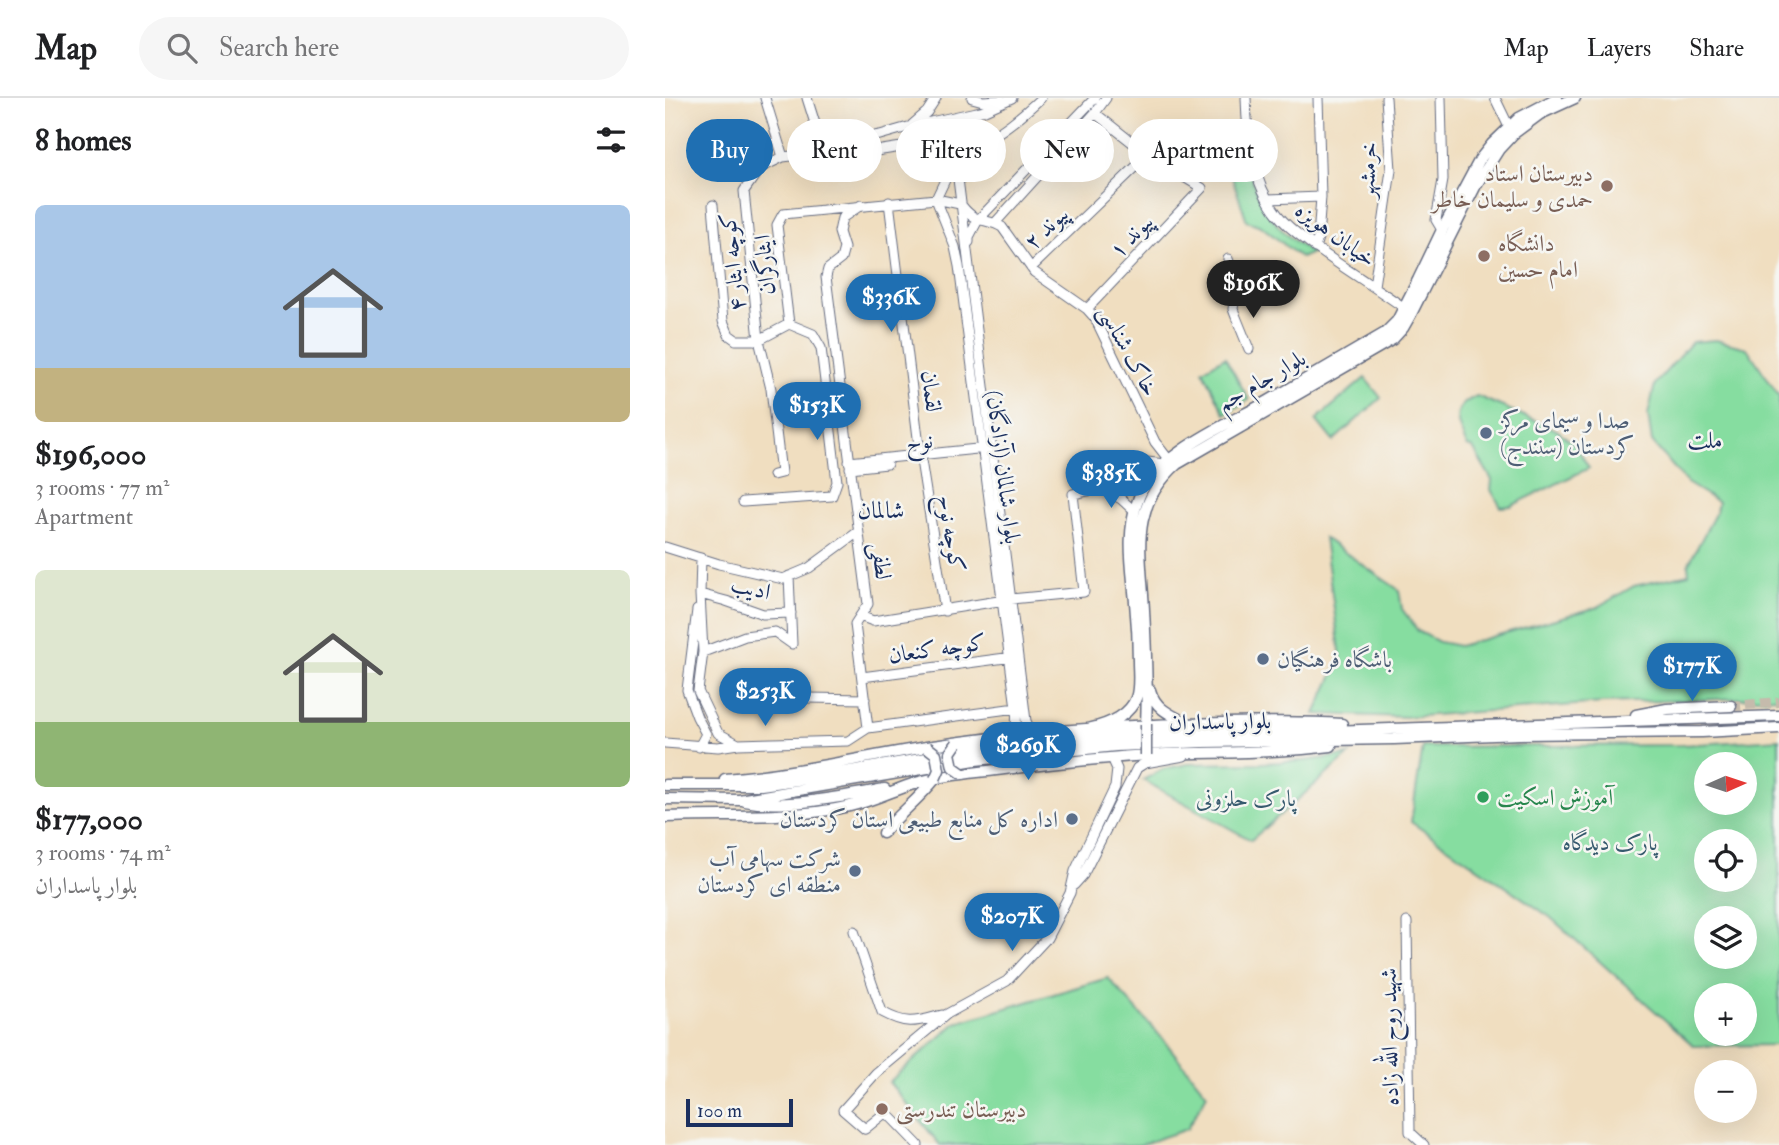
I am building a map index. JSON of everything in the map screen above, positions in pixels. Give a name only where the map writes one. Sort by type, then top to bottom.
[{"type":"main road","name":"بلوار جام جم","points":[[1146,755],[1147,676],[1143,602],[1129,544],[1134,512],[1146,482],[1167,462],[1223,425],[1385,333],[1397,321],[1480,159],[1519,118],[1545,101],[1557,98]]},
{"type":"main road","name":"بلوار جام جم","points":[[1089,729],[1115,720],[1127,711],[1136,698],[1138,645],[1135,564],[1145,510],[1167,473],[1177,464],[1370,353],[1403,328],[1476,185],[1499,149],[1513,134],[1540,114],[1575,98]]},
{"type":"main road","points":[[1147,676],[1156,704],[1188,723]]},
{"type":"main road","points":[[1608,721],[1667,709],[1731,706]]},
{"type":"main road","name":"بلوار پاسداران","points":[[665,799],[739,800],[975,760],[1055,751],[1608,721],[1779,716]]},
{"type":"main road","points":[[695,785],[715,780],[815,768],[927,747],[1146,724],[1305,721],[1394,733]]},
{"type":"main road","name":"بلوار پاسداران","points":[[665,785],[724,786],[771,783],[962,752],[1052,741],[1202,732],[1519,734],[1702,732],[1779,728]]},
{"type":"main road","points":[[739,800],[757,803],[792,802],[844,796],[963,774],[1146,755],[1306,749],[1394,733]]},
{"type":"main road","points":[[957,743],[950,753],[953,768],[963,774]]},
{"type":"main road","points":[[883,833],[935,779],[939,770],[936,754],[927,747]]},
{"type":"main road","points":[[665,817],[822,810],[862,803],[911,785]]},
{"type":"street","points":[[765,98],[783,157]]},
{"type":"street","points":[[807,98],[814,119]]},
{"type":"street","points":[[918,119],[927,112],[936,98]]},
{"type":"street","points":[[972,98],[983,101],[1011,98]]},
{"type":"street","points":[[944,119],[985,110],[1011,98]]},
{"type":"street","name":"بلوار شالمان (آزادگان)","points":[[975,356],[968,251],[956,163],[962,150],[974,142],[994,135],[1041,98]]},
{"type":"street","points":[[968,251],[969,237],[978,220],[1095,98]]},
{"type":"street","points":[[960,204],[969,215],[978,220],[995,223],[1106,98]]},
{"type":"street","name":"خیابان هویزه","points":[[1247,98],[1253,166],[1276,214],[1315,248],[1403,307]]},
{"type":"street","points":[[1315,248],[1321,197],[1318,98]]},
{"type":"street","name":"خرمشهر","points":[[1374,286],[1391,170],[1386,98]]},
{"type":"street","points":[[1441,98],[1443,180],[1436,220],[1442,230]]},
{"type":"street","points":[[1495,98],[1509,127]]},
{"type":"street","points":[[1095,113],[1128,139]]},
{"type":"street","points":[[882,150],[921,144],[932,145],[940,152],[945,180],[936,199]]},
{"type":"street","name":"کوچه ایثار ۴","points":[[773,475],[781,473],[771,389],[759,340],[744,191],[760,168],[787,157]]},
{"type":"street","name":"پیوند ۲","points":[[1031,268],[1128,174]]},
{"type":"street","name":"پیوند ۱","points":[[1087,309],[1202,188],[1192,182]]},
{"type":"street","points":[[1268,198],[1321,197]]},
{"type":"street","name":"بلوار شالمان (آزادگان)","points":[[936,199],[955,247],[975,356],[1013,657],[1016,708]]},
{"type":"street","name":"ایثارگران","points":[[789,324],[777,225],[783,214],[936,199],[960,204]]},
{"type":"street","name":"لقمان","points":[[889,202],[921,457]]},
{"type":"street","points":[[713,205],[723,321],[729,335],[736,340],[759,340],[789,324],[813,334],[821,348],[837,482],[832,496],[743,502]]},
{"type":"street","name":"لطفی","points":[[861,205],[842,218],[839,232],[844,248],[841,259],[828,270],[826,277],[868,604],[855,624],[868,728]]},
{"type":"street","name":"خاک شناسی","points":[[995,223],[1002,227],[1034,272],[1087,309],[1095,318],[1167,462]]},
{"type":"street","points":[[1228,259],[1243,297]]},
{"type":"street","points":[[1249,349],[1233,309],[1234,302],[1254,290]]},
{"type":"street","points":[[850,465],[987,450]]},
{"type":"street","name":"کوچه نوح","points":[[921,457],[946,611]]},
{"type":"street","points":[[860,616],[873,621],[1006,600],[1084,592],[1073,494],[1102,488],[1147,462],[1167,462]]},
{"type":"street","points":[[1102,488],[1121,499],[1134,512]]},
{"type":"street","points":[[665,547],[783,579],[809,568],[858,532]]},
{"type":"street","points":[[701,558],[703,652],[698,691],[718,733],[738,744]]},
{"type":"street","points":[[789,576],[791,613]]},
{"type":"street","points":[[699,747],[706,734],[687,690],[700,594]]},
{"type":"street","name":"ادیب","points":[[700,594],[762,614],[791,613],[792,644],[775,632],[745,636],[703,652]]},
{"type":"street","name":"بلوار شالمان (آزادگان)","points":[[1013,657],[1026,721],[1029,728],[1040,734]]},
{"type":"street","name":"کوچه کنعان","points":[[862,677],[1013,657]]},
{"type":"street","points":[[809,698],[865,699]]},
{"type":"street","points":[[665,743],[718,747],[848,741],[868,728],[1016,708],[1017,723],[1014,730],[1003,737]]},
{"type":"street","points":[[918,1145],[886,1112],[865,1129],[843,1110],[876,1073],[947,1014],[1007,981],[1047,938],[1073,886],[1075,871],[1137,768],[1145,763],[1192,754]]},
{"type":"street","points":[[1104,821],[1115,787],[1117,769],[1112,758]]},
{"type":"street","name":"شهید روح الله زاده","points":[[1407,922],[1410,1132],[1424,1145]]},
{"type":"street","points":[[854,931],[882,1012],[897,1020],[914,1022],[947,1014]]},
{"type":"green space","points":[[1234,182],[1253,182],[1261,201],[1275,223],[1312,253],[1301,258],[1261,226],[1247,221]]},
{"type":"green space","points":[[1716,340],[1747,348],[1779,396],[1779,697],[1603,703],[1406,717],[1315,714],[1341,658],[1324,538],[1399,590],[1402,609],[1418,631],[1439,642],[1459,646],[1598,607],[1634,586],[1689,574],[1688,565],[1716,512],[1718,502],[1687,483],[1652,442],[1648,415],[1655,384],[1692,342]]},
{"type":"green space","points":[[1225,357],[1249,400],[1225,414],[1203,370]]},
{"type":"green space","points":[[1365,378],[1381,398],[1333,441],[1316,420]]},
{"type":"green space","points":[[1477,396],[1557,430],[1576,446],[1589,468],[1511,506],[1501,507],[1491,490],[1492,480],[1473,448],[1467,446],[1458,424],[1458,411]]},
{"type":"green space","name":"پارک دیدگاه","points":[[1779,739],[1779,1045],[1757,1045],[1757,983],[1694,983],[1694,1046],[1550,917],[1411,822],[1423,747],[1682,745]]},
{"type":"green space","name":"پارک حلزونی","points":[[1349,755],[1251,840],[1143,780],[1163,769],[1188,764],[1304,761]]},
{"type":"green space","points":[[1108,978],[1162,1038],[1207,1094],[1187,1129],[1140,1145],[940,1145],[889,1082],[956,1023]]},
{"type":"tunnel","points":[[1731,706],[1779,702]]},
{"type":"place","name":"دبیرستان استاد حمدی و سلیمان خاطر","points":[[1607,186]]},
{"type":"place","name":"دانشگاه امام حسین","points":[[1484,256]]},
{"type":"place","name":"صدا و سیمای مرکز کردستان (سنندج)","points":[[1486,433]]},
{"type":"place","name":"باشگاه فرهنگیان","points":[[1263,659]]},
{"type":"place","name":"آموزش اسکیت","points":[[1483,797]]},
{"type":"place","name":"اداره کل منابع طبیعی استان کردستان","points":[[1072,819]]},
{"type":"place","name":"شرکت سهامی آب منطقه ای کردستان","points":[[855,871]]},
{"type":"place","name":"دبیرستان تندرستی","points":[[882,1109]]},
{"type":"district","name":"ملت","points":[[1705,440]]},
{"type":"district","name":"شالمان","points":[[881,510]]}]
